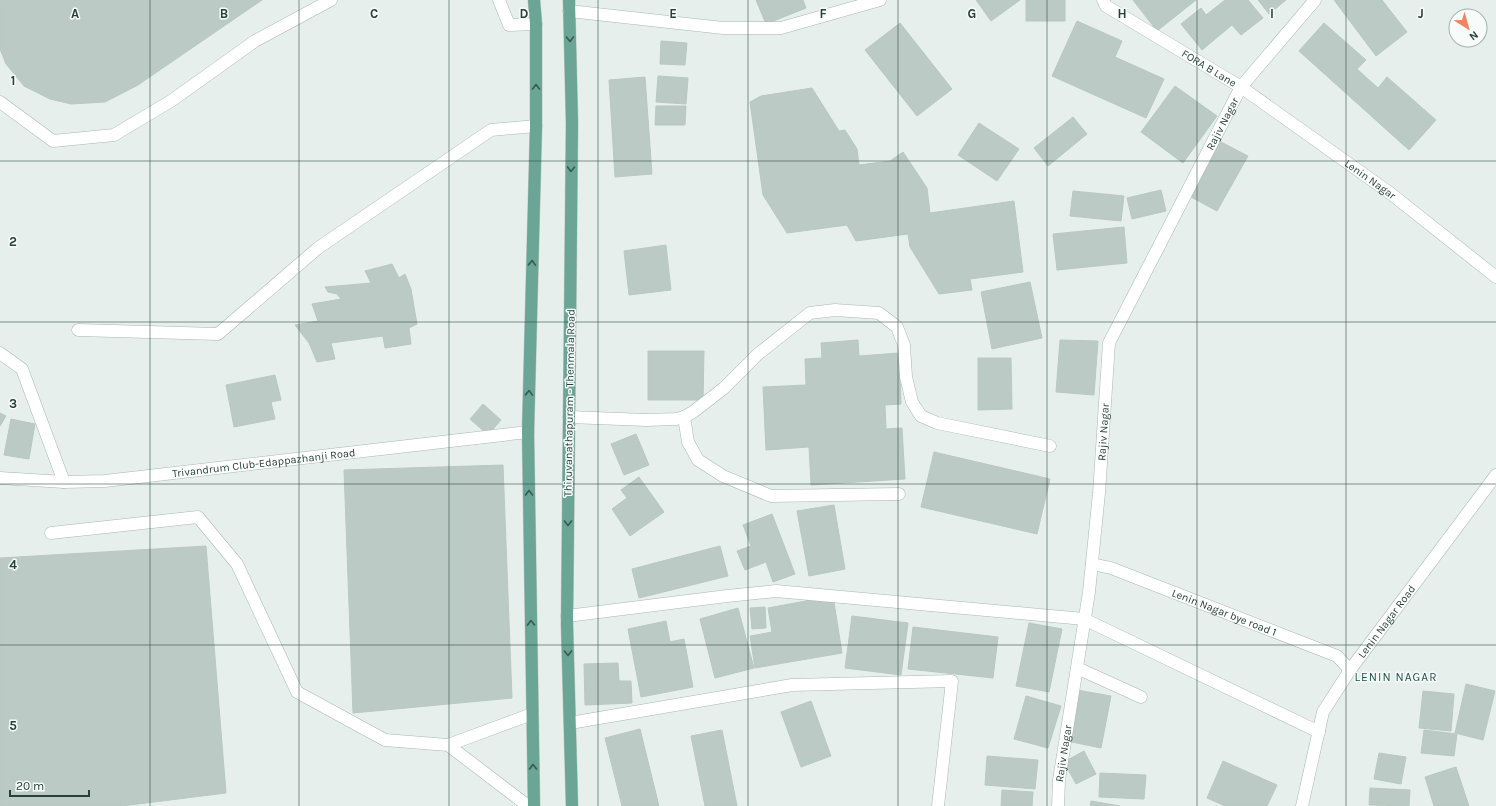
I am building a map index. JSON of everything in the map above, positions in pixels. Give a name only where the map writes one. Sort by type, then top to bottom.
[{"type":"main road","points":[[534,0],[536,24],[536,126],[528,432],[534,806]]},
{"type":"main road","name":"Thiruvanathapuram - Thenmala Road","points":[[569,6],[572,123],[567,616],[572,806]]},
{"type":"street","points":[[0,102],[53,141],[114,135],[171,100],[255,41],[331,0]]},
{"type":"street","points":[[499,0],[509,25],[536,24]]},
{"type":"street","points":[[569,6],[723,28],[781,28],[880,0]]},
{"type":"street","name":"FORA B Lane","points":[[1103,0],[1106,6],[1241,87],[1315,0]]},
{"type":"street","name":"Lenin Nagar","points":[[1241,87],[1390,194],[1496,277]]},
{"type":"street","name":"Rajiv Nagar","points":[[1058,806],[1059,780],[1089,592],[1099,493],[1109,343],[1241,87]]},
{"type":"street","points":[[78,330],[218,334],[318,248],[491,130],[536,126]]},
{"type":"street","points":[[569,417],[646,420],[676,419],[684,417],[693,412],[724,388],[758,354],[810,313],[835,310],[879,313],[897,327],[904,345],[906,377],[912,402],[921,416],[937,423],[1050,446]]},
{"type":"street","points":[[0,353],[22,369],[64,482]]},
{"type":"street","points":[[684,417],[688,442],[698,460],[723,476],[771,496],[899,494]]},
{"type":"street","name":"Trivandrum Club-Edappazhanji Road","points":[[0,478],[64,482],[105,481],[528,432]]},
{"type":"street","name":"Lenin Nagar Road","points":[[1302,806],[1323,712],[1350,670],[1496,475]]},
{"type":"street","points":[[51,533],[198,517],[237,564],[297,692],[385,740],[448,745],[532,714]]},
{"type":"street","name":"Lenin Nagar bye road 1","points":[[1092,564],[1111,568],[1337,656],[1350,670]]},
{"type":"street","points":[[567,616],[776,591],[1084,619],[1319,732]]},
{"type":"street","points":[[1077,668],[1141,697]]},
{"type":"street","points":[[570,723],[792,685],[952,681],[938,806]]},
{"type":"street","points":[[448,745],[528,806]]},
{"type":"building","points":[[0,0],[262,0],[138,85],[105,102],[71,104],[50,99],[24,86],[6,64],[0,49]]},
{"type":"building","points":[[756,0],[803,0],[806,8],[766,24]]},
{"type":"building","points":[[976,0],[1020,0],[991,21]]},
{"type":"building","points":[[1026,0],[1065,0],[1065,21],[1026,21]]},
{"type":"building","points":[[1133,0],[1196,0],[1157,31]]},
{"type":"building","points":[[1225,0],[1248,0],[1263,18],[1241,35],[1232,25],[1202,50],[1181,24],[1201,8],[1206,15]]},
{"type":"building","points":[[1258,0],[1286,0],[1269,14]]},
{"type":"building","points":[[1334,0],[1382,0],[1407,32],[1376,56]]},
{"type":"building","points":[[1077,21],[1122,41],[1115,57],[1164,79],[1146,118],[1052,76]]},
{"type":"building","points":[[900,23],[952,89],[917,116],[865,50]]},
{"type":"building","points":[[1324,23],[1366,60],[1357,69],[1378,88],[1387,77],[1436,120],[1409,150],[1299,51]]},
{"type":"building","points":[[661,41],[687,43],[685,65],[660,64]]},
{"type":"building","points":[[658,76],[688,78],[686,104],[656,102]]},
{"type":"building","points":[[645,77],[652,174],[615,177],[609,80]]},
{"type":"building","points":[[1175,86],[1217,116],[1183,163],[1141,132]]},
{"type":"building","points":[[812,88],[839,131],[845,130],[857,149],[859,165],[890,161],[903,152],[927,188],[930,213],[1014,201],[1023,272],[970,279],[972,290],[939,294],[910,247],[908,234],[856,241],[847,225],[787,233],[763,195],[750,102],[761,96]]},
{"type":"building","points":[[656,106],[686,106],[685,125],[655,125]]},
{"type":"building","points":[[1073,117],[1087,134],[1048,166],[1034,148]]},
{"type":"building","points":[[979,123],[1019,149],[997,181],[958,155]]},
{"type":"building","points":[[1219,141],[1248,156],[1217,211],[1189,196]]},
{"type":"building","points":[[1161,190],[1166,211],[1132,219],[1127,198]]},
{"type":"building","points":[[1073,191],[1124,196],[1121,221],[1070,216]]},
{"type":"building","points":[[1124,227],[1127,263],[1057,270],[1053,234]]},
{"type":"building","points":[[666,245],[671,290],[629,295],[624,251]]},
{"type":"building","points":[[392,264],[399,278],[405,274],[411,289],[417,324],[409,328],[411,344],[385,348],[383,336],[331,343],[335,359],[317,362],[309,343],[295,325],[318,321],[312,304],[341,299],[337,294],[328,292],[325,287],[371,283],[365,271]]},
{"type":"building","points":[[1030,282],[1042,338],[992,349],[981,292]]},
{"type":"building","points":[[858,340],[859,356],[899,353],[901,404],[885,405],[886,429],[902,428],[905,479],[811,485],[809,447],[766,450],[763,387],[806,385],[805,359],[822,358],[821,343]]},
{"type":"building","points":[[1060,340],[1098,341],[1094,395],[1056,392]]},
{"type":"building","points":[[648,351],[704,351],[703,400],[648,400]]},
{"type":"building","points":[[978,358],[1011,358],[1012,409],[978,410]]},
{"type":"building","points":[[275,375],[281,400],[271,402],[275,419],[234,427],[226,385]]},
{"type":"building","points":[[483,404],[501,420],[488,435],[470,419]]},
{"type":"building","points":[[0,413],[6,416],[0,426]]},
{"type":"building","points":[[11,419],[35,424],[29,459],[4,455]]},
{"type":"building","points":[[636,434],[649,465],[624,475],[611,444]]},
{"type":"building","points":[[934,452],[1050,479],[1037,534],[921,507]]},
{"type":"building","points":[[503,465],[512,698],[353,713],[344,470]]},
{"type":"building","points":[[639,477],[664,512],[630,536],[612,509],[627,498],[621,490]]},
{"type":"building","points":[[834,505],[845,569],[809,576],[797,511]]},
{"type":"building","points":[[772,514],[795,574],[773,582],[766,562],[745,570],[737,551],[751,546],[743,525]]},
{"type":"building","points":[[206,546],[226,793],[122,806],[0,806],[0,558]]},
{"type":"building","points":[[720,546],[728,576],[639,598],[632,569]]},
{"type":"building","points":[[833,596],[842,653],[755,668],[750,636],[772,632],[768,608]]},
{"type":"building","points":[[765,607],[766,628],[752,629],[750,608]]},
{"type":"building","points":[[738,608],[754,668],[715,678],[700,619]]},
{"type":"building","points":[[852,616],[908,623],[901,675],[845,668]]},
{"type":"building","points":[[666,621],[670,642],[684,639],[693,687],[641,697],[628,629]]},
{"type":"building","points":[[1029,623],[1062,629],[1049,692],[1016,686]]},
{"type":"building","points":[[913,627],[998,637],[993,678],[908,669]]},
{"type":"building","points":[[618,663],[619,681],[631,681],[632,703],[585,705],[584,664]]},
{"type":"building","points":[[1466,684],[1495,691],[1483,740],[1455,733]]},
{"type":"building","points":[[1077,690],[1111,696],[1101,748],[1067,741]]},
{"type":"building","points":[[1423,691],[1454,694],[1451,731],[1419,728]]},
{"type":"building","points":[[1026,696],[1061,706],[1048,748],[1014,739]]},
{"type":"building","points":[[811,701],[831,756],[801,767],[781,712]]},
{"type":"building","points":[[640,729],[659,806],[622,806],[605,738]]},
{"type":"building","points":[[722,730],[737,806],[705,806],[691,736]]},
{"type":"building","points":[[1424,730],[1457,734],[1454,756],[1421,753]]},
{"type":"building","points":[[1084,751],[1096,774],[1076,784],[1064,762]]},
{"type":"building","points":[[1379,753],[1406,757],[1401,784],[1374,779]]},
{"type":"building","points":[[987,756],[1038,760],[1035,789],[985,785]]},
{"type":"building","points":[[1223,761],[1277,785],[1267,806],[1225,806],[1207,798]]},
{"type":"building","points":[[1456,767],[1469,806],[1434,806],[1425,777]]},
{"type":"building","points":[[1100,773],[1146,775],[1144,799],[1099,797]]},
{"type":"building","points":[[1370,788],[1410,790],[1409,806],[1369,805]]},
{"type":"building","points":[[1002,790],[1033,792],[1032,806],[1001,806]]},
{"type":"building","points":[[1091,801],[1120,806],[1090,806]]},
{"type":"district","name":"LENIN NAGAR","points":[[1396,677]]}]
